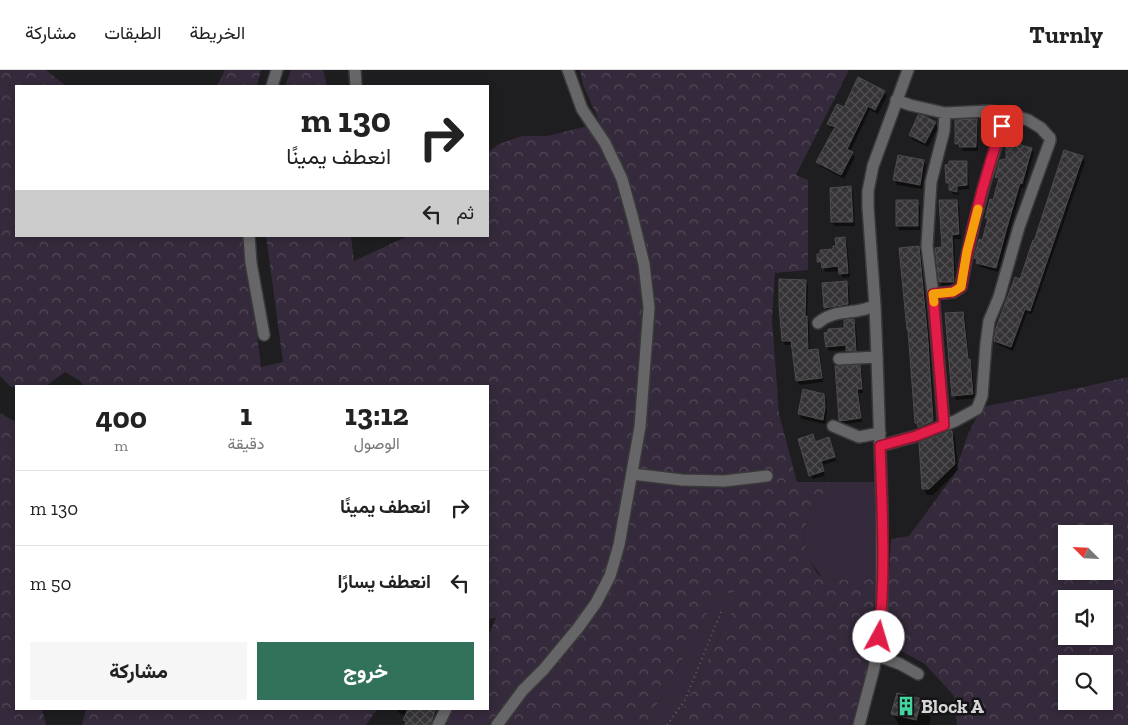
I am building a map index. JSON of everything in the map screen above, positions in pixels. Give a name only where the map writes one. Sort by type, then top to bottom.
[{"type":"street","points":[[272,85],[277,70]]},
{"type":"street","points":[[356,70],[356,85]]},
{"type":"street","points":[[497,725],[523,690],[544,669],[578,628],[596,603],[610,576],[619,545],[640,427],[648,308],[644,264],[622,179],[604,143],[582,109],[568,70]]},
{"type":"street","points":[[859,725],[874,668],[882,610],[880,433],[868,191],[873,166],[908,70]]},
{"type":"street","points":[[880,446],[916,436],[955,421],[977,409],[982,396],[989,321],[999,297],[1019,226],[1050,141],[1047,134],[1028,120],[1007,114],[982,111],[945,113],[896,100]]},
{"type":"street","points":[[944,425],[927,246],[931,182],[944,131],[945,113]]},
{"type":"street","points":[[933,294],[953,292],[961,287],[967,251],[993,152],[1007,114]]},
{"type":"street","points":[[249,237],[251,263],[264,335]]},
{"type":"street","points":[[818,323],[824,318],[840,313],[858,311],[875,306]]},
{"type":"street","points":[[839,359],[877,357]]},
{"type":"street","points":[[833,426],[859,436],[880,433]]},
{"type":"street","points":[[632,474],[682,480],[724,481],[767,476]]},
{"type":"street","points":[[876,655],[900,664],[918,674]]},
{"type":"street","points":[[438,725],[446,710]]},
{"type":"path","points":[[667,725],[685,700],[721,612]]},
{"type":"green space","points":[[0,70],[46,70],[65,85],[15,85],[15,237],[245,237],[261,367],[283,362],[266,237],[351,237],[354,261],[406,237],[489,237],[489,151],[499,144],[522,136],[547,136],[600,123],[583,85],[580,70],[849,70],[796,175],[808,180],[808,270],[775,273],[772,319],[779,414],[797,482],[834,482],[809,511],[803,539],[810,561],[818,575],[836,580],[866,580],[869,572],[875,569],[875,599],[870,667],[854,725],[675,725],[730,615],[741,600],[737,592],[722,594],[716,598],[646,725],[443,725],[451,710],[489,710],[489,634],[496,618],[489,619],[489,385],[83,385],[79,380],[65,372],[47,385],[15,385],[15,388],[10,386],[0,376]]},
{"type":"green space","points":[[225,70],[261,70],[257,85],[218,85]]},
{"type":"green space","points":[[291,70],[323,70],[327,85],[285,85]]},
{"type":"green space","points":[[1128,377],[1128,725],[957,725],[954,696],[925,664],[885,642],[891,539],[909,536],[954,475],[968,434],[982,407]]},
{"type":"green space","points":[[0,413],[15,421],[15,710],[42,710],[46,725],[0,725]]},
{"type":"green space","points":[[834,482],[878,482],[875,569],[869,572],[866,580],[836,580],[821,576],[810,561],[803,539],[809,511]]},
{"type":"green space","points":[[738,592],[741,600],[730,615],[675,725],[646,725],[716,598],[722,594]]},
{"type":"green space","points":[[86,710],[376,710],[366,725],[82,725]]},
{"type":"building","points":[[858,77],[885,91],[875,110],[868,106],[847,149],[853,152],[841,175],[816,162],[835,127],[827,124],[837,104],[844,107]]},
{"type":"building","points":[[918,115],[936,122],[925,143],[909,135]]},
{"type":"building","points":[[977,119],[976,147],[959,147],[959,144],[955,144],[955,120]]},
{"type":"building","points":[[1006,141],[1032,148],[996,268],[976,263],[977,259],[974,258],[979,239],[982,240],[983,237],[990,199],[993,200],[999,178],[995,177],[1000,160],[1006,159]]},
{"type":"building","points":[[1064,150],[1083,156],[1030,311],[1025,309],[1011,347],[994,341],[996,328],[1015,277],[1020,279]]},
{"type":"building","points":[[898,155],[924,160],[920,185],[893,180]]},
{"type":"building","points":[[949,161],[967,161],[967,185],[957,186],[957,192],[949,190],[949,183],[946,183],[945,165],[949,164]]},
{"type":"building","points":[[851,186],[853,222],[831,222],[830,188]]},
{"type":"building","points":[[896,200],[918,200],[918,226],[896,226]]},
{"type":"building","points":[[939,200],[957,200],[959,234],[952,235],[954,282],[939,282],[935,248],[942,247]]},
{"type":"building","points":[[845,237],[848,273],[839,274],[838,266],[822,268],[821,262],[817,262],[817,254],[820,254],[820,250],[833,249],[833,246],[836,246],[835,238]]},
{"type":"building","points":[[919,246],[933,421],[918,427],[917,423],[915,423],[899,248]]},
{"type":"building","points":[[779,279],[806,280],[805,316],[807,316],[808,350],[818,349],[822,378],[796,381],[791,341],[782,341]]},
{"type":"building","points":[[847,281],[848,304],[824,308],[822,283]]},
{"type":"building","points":[[963,312],[973,394],[952,396],[945,313]]},
{"type":"building","points":[[854,319],[856,351],[846,351],[846,345],[826,347],[824,333],[828,332],[828,329],[844,328],[844,320]]},
{"type":"building","points":[[860,365],[862,389],[857,389],[861,418],[840,421],[835,366]]},
{"type":"building","points":[[803,389],[824,394],[823,420],[798,414]]},
{"type":"building","points":[[952,431],[955,464],[929,489],[922,489],[919,443]]},
{"type":"building","points":[[813,434],[815,442],[829,437],[835,457],[821,461],[824,471],[809,476],[798,439]]},
{"type":"building","name":"Block A","points":[[897,693],[922,699],[916,720],[891,714]]},
{"type":"building","points":[[408,710],[436,710],[430,725],[405,725],[406,721],[403,720]]},
{"type":"slow traffic","points":[[934,302],[933,294],[953,292],[961,287],[967,251],[978,209]]},
{"type":"place","name":"Block A","points":[[906,706]]},
{"type":"route","points":[[879,637],[882,610],[880,446],[916,436],[944,425],[933,294],[953,292],[961,287],[967,251],[993,152],[1002,126]]}]
